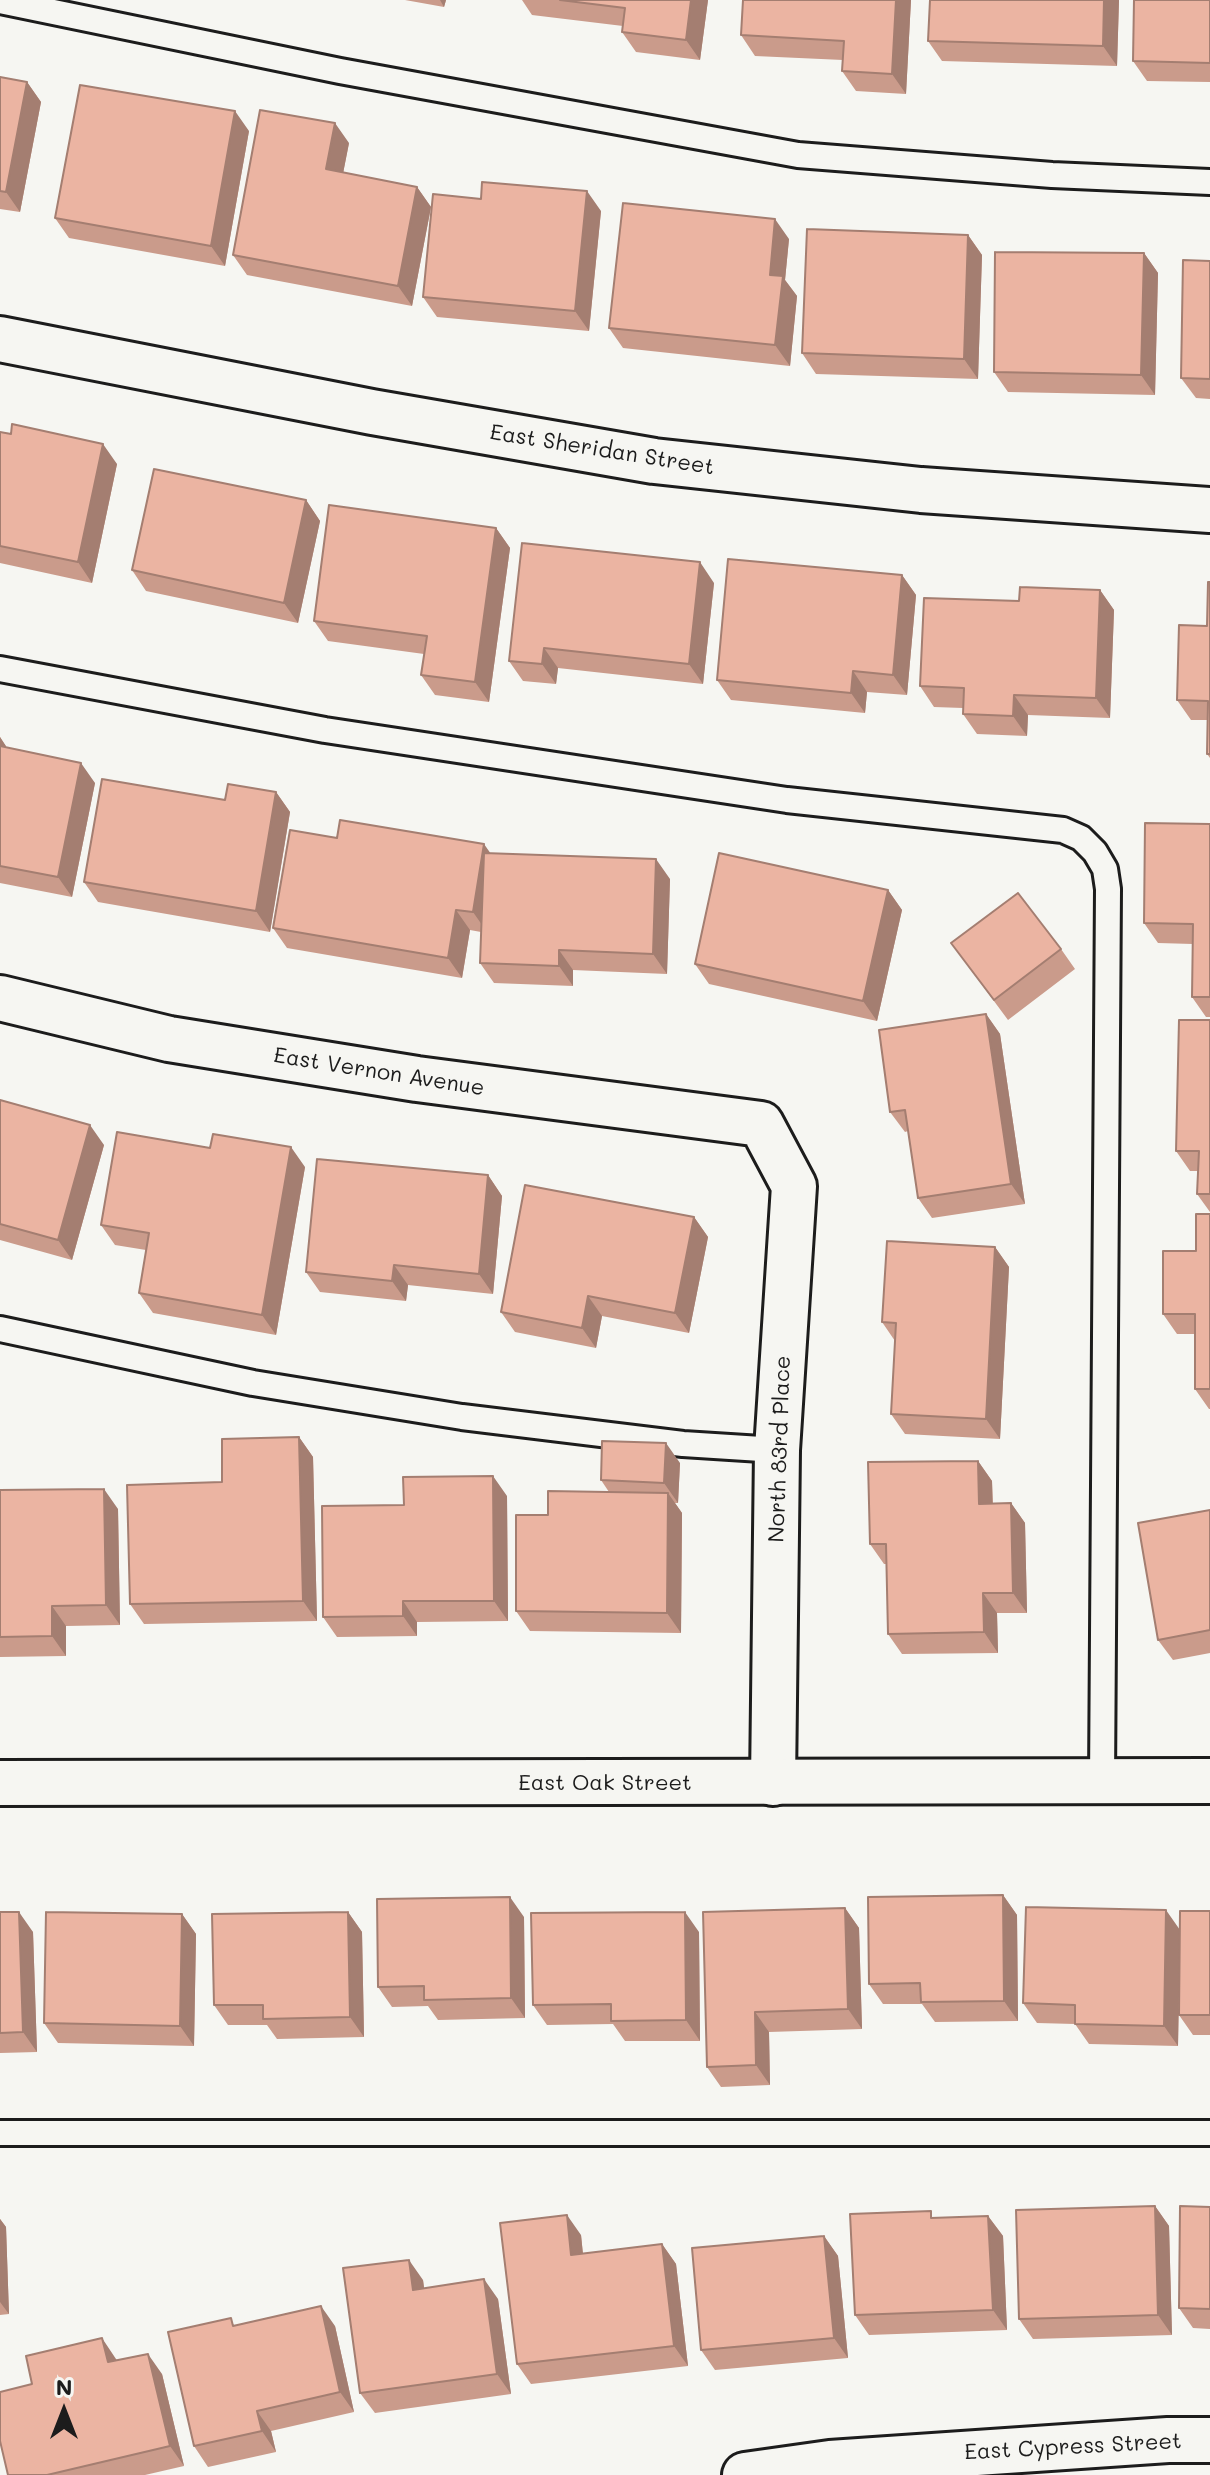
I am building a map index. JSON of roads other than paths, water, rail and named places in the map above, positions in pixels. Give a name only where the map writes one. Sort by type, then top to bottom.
[{"type":"street","name":"East Sheridan Street","points":[[0,339],[372,412],[654,461],[921,490],[1210,510]]},
{"type":"street","name":"East Vernon Avenue","points":[[0,998],[169,1039],[417,1079],[761,1124]]},
{"type":"street","name":"North 83rd Place","points":[[761,1124],[794,1186],[777,1450],[773,1783]]},
{"type":"street","name":"East Oak Street","points":[[0,1783],[1210,1781]]},
{"type":"street","name":"East Cypress Street","points":[[745,2475],[830,2463],[1168,2440],[1210,2440]]},
{"type":"lane","points":[[0,1],[340,71],[798,155],[1052,175],[1210,182]]},
{"type":"lane","points":[[0,669],[325,730],[756,796],[1063,830],[1081,838],[1095,852],[1105,869],[1108,889],[1102,1781]]},
{"type":"lane","points":[[0,1329],[253,1383],[462,1417],[683,1444],[777,1450]]},
{"type":"lane","points":[[0,2133],[1210,2133]]}]
